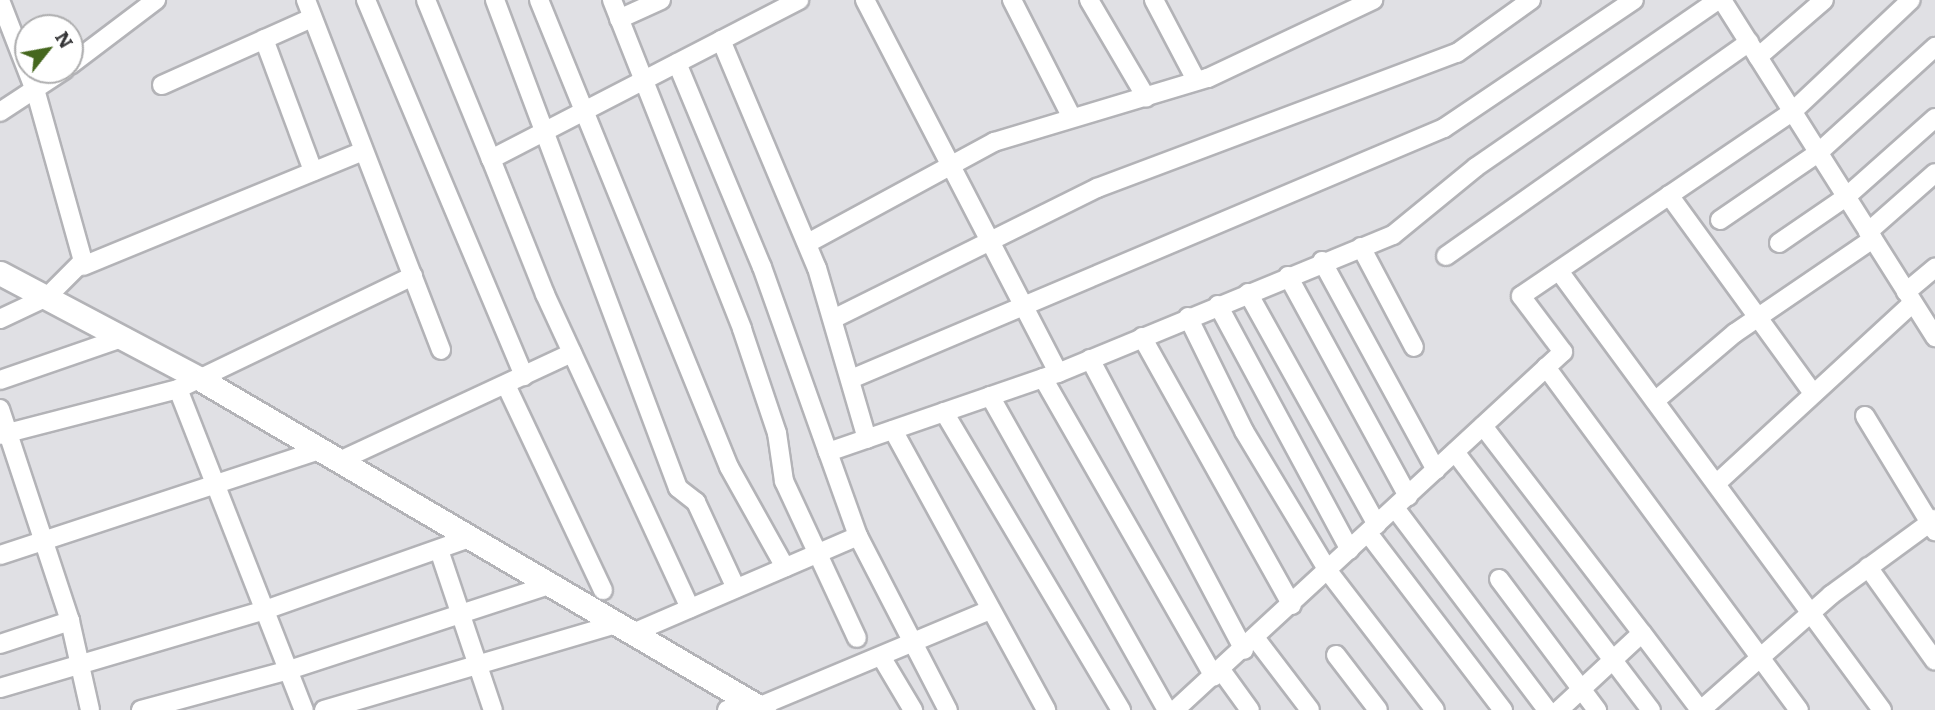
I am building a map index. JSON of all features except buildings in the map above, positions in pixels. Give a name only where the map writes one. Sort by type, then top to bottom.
[{"type":"street","points":[[0,0],[36,93],[83,266]]},
{"type":"street","points":[[84,54],[156,0]]},
{"type":"street","points":[[306,0],[361,152],[441,350]]},
{"type":"street","points":[[366,0],[524,376]]},
{"type":"street","points":[[426,0],[572,353],[690,608]]},
{"type":"street","points":[[495,0],[541,133],[678,488],[696,502],[736,588]]},
{"type":"street","points":[[539,0],[729,467],[785,567]]},
{"type":"street","points":[[612,0],[742,329],[777,433],[784,481],[857,638]]},
{"type":"street","points":[[619,19],[661,0]]},
{"type":"street","points":[[491,159],[799,0]]},
{"type":"street","points":[[865,0],[1024,307],[1050,375],[1218,673],[1250,710]]},
{"type":"street","points":[[1012,0],[1072,117]]},
{"type":"street","points":[[1089,0],[1146,97]]},
{"type":"street","points":[[1154,0],[1195,78]]},
{"type":"street","points":[[807,243],[952,168],[995,142],[1146,97],[1195,78],[1208,78],[1373,0]]},
{"type":"street","points":[[833,319],[1185,153],[1457,53],[1531,0]]},
{"type":"street","points":[[851,379],[1444,128],[1634,0]]},
{"type":"street","points":[[828,452],[1050,375],[1322,261],[1393,235],[1476,167],[1720,0],[1935,337]]},
{"type":"street","points":[[1446,256],[1824,0]]},
{"type":"street","points":[[1183,707],[1563,352],[1521,296],[1792,112],[1911,0]]},
{"type":"street","points":[[162,85],[312,18]]},
{"type":"street","points":[[264,40],[313,170]]},
{"type":"street","points":[[721,40],[807,243],[833,319],[867,439]]},
{"type":"street","points":[[1720,220],[1818,153],[1935,47]]},
{"type":"street","points":[[677,63],[762,267],[858,536],[911,646],[948,710]]},
{"type":"street","points":[[0,112],[36,93],[47,84]]},
{"type":"street","points":[[1779,243],[1846,197],[1935,118]]},
{"type":"street","points":[[0,319],[47,297],[83,266],[361,152]]},
{"type":"street","points":[[1655,401],[1758,316],[1871,235],[1935,173]]},
{"type":"street","points":[[1669,195],[1813,393]]},
{"type":"street","points":[[1361,247],[1414,347]]},
{"type":"street","points":[[1322,261],[1436,470]]},
{"type":"street","points":[[1717,483],[1813,393],[1910,297],[1935,268]]},
{"type":"street","points":[[1559,271],[1813,611],[1882,710]]},
{"type":"street","points":[[0,273],[200,379],[316,451],[472,537],[758,707]]},
{"type":"street","points":[[1288,275],[1402,502],[1547,710]]},
{"type":"street","points":[[4,434],[178,389],[413,276]]},
{"type":"street","points":[[1248,293],[1373,529],[1503,710]]},
{"type":"street","points":[[1218,305],[1350,550]]},
{"type":"street","points":[[1188,317],[1244,431],[1328,571],[1436,710]]},
{"type":"street","points":[[0,380],[125,337]]},
{"type":"street","points":[[1142,337],[1292,605]]},
{"type":"street","points":[[337,462],[572,353]]},
{"type":"street","points":[[1090,359],[1250,645],[1310,710]]},
{"type":"street","points":[[1546,368],[1799,710]]},
{"type":"street","points":[[506,385],[603,590]]},
{"type":"street","points":[[178,389],[304,710]]},
{"type":"street","points":[[990,396],[1167,710]]},
{"type":"street","points":[[0,410],[4,434],[46,542],[70,621],[90,710]]},
{"type":"street","points":[[944,412],[1121,710]]},
{"type":"street","points":[[1483,426],[1701,710],[1813,611],[1868,567],[1933,524],[1865,416]]},
{"type":"street","points":[[893,429],[1046,710]]},
{"type":"street","points":[[0,555],[217,488],[316,451]]},
{"type":"street","points":[[1455,452],[1651,710]]},
{"type":"street","points":[[324,710],[690,608],[858,536]]},
{"type":"street","points":[[0,688],[82,667],[265,610],[472,537]]},
{"type":"street","points":[[439,550],[494,710]]},
{"type":"street","points":[[1868,567],[1935,661]]},
{"type":"street","points":[[1499,579],[1597,710]]},
{"type":"street","points":[[141,710],[289,670],[552,584]]},
{"type":"street","points":[[727,710],[758,707],[911,646],[990,610]]},
{"type":"street","points":[[0,644],[70,621]]},
{"type":"street","points":[[1559,710],[1642,633]]},
{"type":"street","points":[[1336,655],[1378,710]]},
{"type":"street","points":[[881,658],[913,710]]}]
